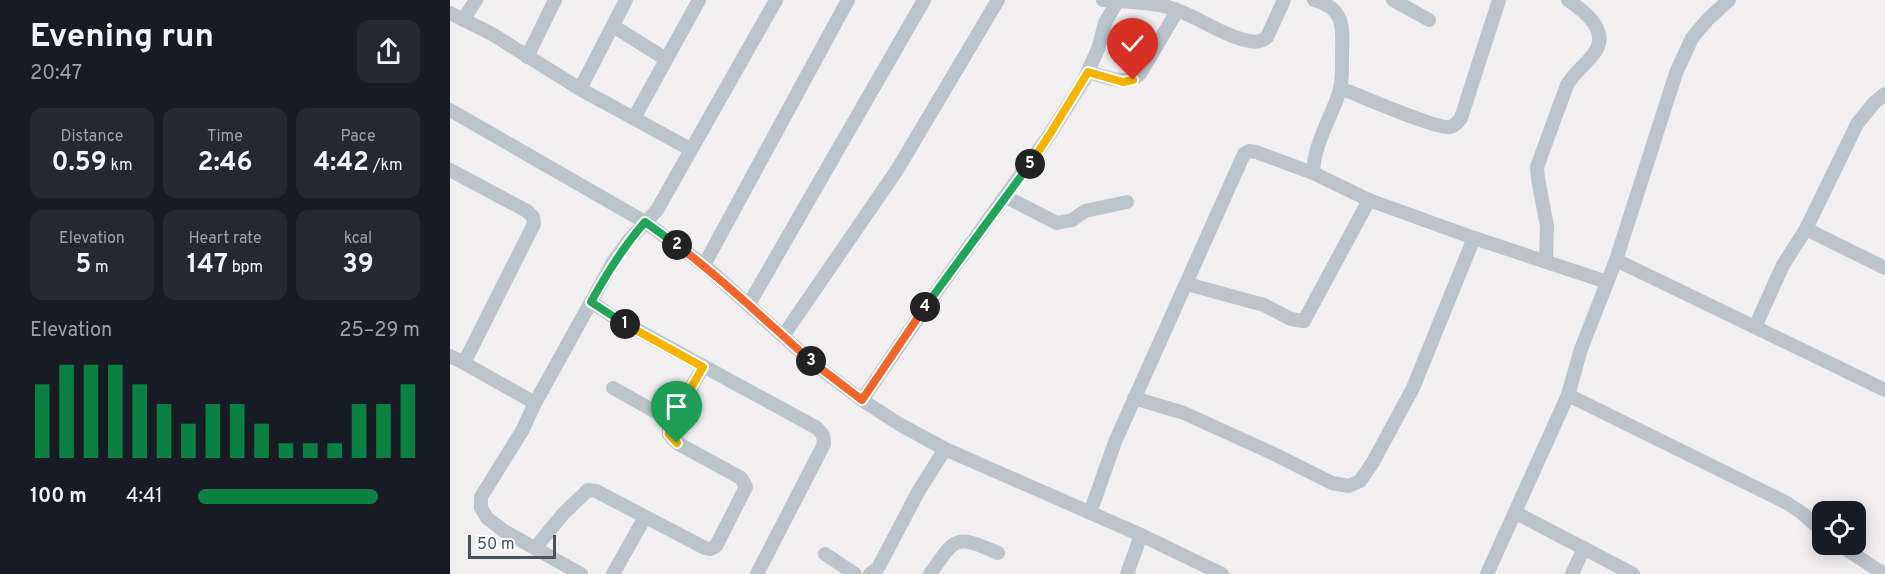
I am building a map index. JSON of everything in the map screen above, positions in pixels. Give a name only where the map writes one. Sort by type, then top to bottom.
[{"type":"street","points":[[476,0],[456,17],[492,34],[580,89],[690,149]]},
{"type":"street","points":[[527,57],[555,0]]},
{"type":"street","points":[[580,89],[626,0]]},
{"type":"street","points":[[634,118],[699,0]]},
{"type":"street","points":[[581,574],[504,531],[487,518],[481,508],[481,497],[522,431],[535,403],[613,262],[629,240],[657,210],[776,0]]},
{"type":"street","points":[[704,265],[848,0]]},
{"type":"street","points":[[749,304],[924,0]]},
{"type":"street","points":[[783,336],[897,170],[998,0]]},
{"type":"street","points":[[862,400],[929,302],[1050,134],[1088,72],[1098,49],[1112,0],[1170,7],[1229,36],[1252,42],[1263,41],[1267,37],[1287,0]]},
{"type":"street","points":[[1313,173],[1313,159],[1340,88],[1342,27],[1333,8],[1326,3],[1314,0]]},
{"type":"street","points":[[1393,0],[1429,20]]},
{"type":"street","points":[[1340,88],[1431,124],[1453,126],[1461,118],[1499,0]]},
{"type":"street","points":[[1546,261],[1547,226],[1537,167],[1567,85],[1573,74],[1595,54],[1601,40],[1597,27],[1584,11],[1568,0]]},
{"type":"street","points":[[1487,574],[1568,395],[1581,349],[1616,260],[1676,73],[1692,38],[1729,0]]},
{"type":"street","points":[[1088,72],[1123,82],[1133,80],[1140,74],[1177,10]]},
{"type":"street","points":[[613,26],[666,59]]},
{"type":"street","points":[[1755,327],[1783,265],[1806,229],[1857,124],[1885,94]]},
{"type":"street","points":[[450,110],[645,222],[704,265],[814,364],[898,424],[945,449],[1141,535],[1222,574]]},
{"type":"street","points":[[1090,513],[1115,442],[1134,398],[1244,154],[1249,151],[1313,173],[1369,200],[1607,282]]},
{"type":"street","points":[[450,170],[527,211],[533,217],[534,224],[464,363]]},
{"type":"street","points":[[1006,197],[1057,223],[1072,220],[1085,211],[1127,202]]},
{"type":"street","points":[[1187,284],[1264,305],[1291,319],[1304,321],[1369,200]]},
{"type":"street","points":[[1806,229],[1885,268]]},
{"type":"street","points":[[1134,398],[1184,413],[1332,483],[1349,486],[1360,481],[1373,462],[1413,388],[1474,238]]},
{"type":"street","points":[[1616,260],[1885,390]]},
{"type":"street","points":[[591,302],[703,367],[817,428],[823,435],[824,444],[758,574]]},
{"type":"street","points":[[450,356],[535,403]]},
{"type":"street","points":[[536,547],[581,494],[588,490],[596,491],[694,543],[710,549],[716,546],[746,487],[741,478],[677,443],[669,434],[669,426],[703,367]]},
{"type":"street","points":[[613,387],[672,421]]},
{"type":"street","points":[[1568,395],[1787,503],[1812,522]]},
{"type":"street","points":[[870,574],[878,568],[918,492],[945,449]]},
{"type":"street","points":[[1516,513],[1633,574]]},
{"type":"street","points":[[613,574],[645,517]]},
{"type":"street","points":[[1127,574],[1141,535]]},
{"type":"street","points":[[930,574],[955,542],[970,541],[998,553]]},
{"type":"street","points":[[1572,574],[1584,548]]},
{"type":"street","points":[[825,554],[855,574]]},
{"type":"street","points":[[1855,555],[1884,574]]},
{"type":"route","points":[[677,443],[669,434],[669,426],[703,367],[591,302],[613,262],[645,222],[704,265],[814,364],[862,400],[929,302],[1050,134],[1088,72],[1123,82],[1133,80]]}]
